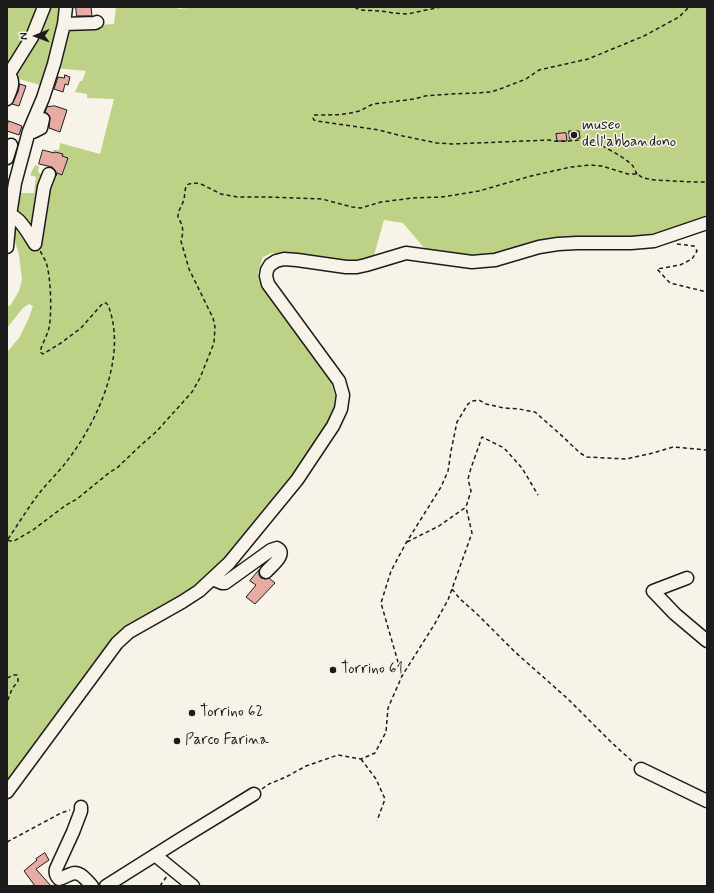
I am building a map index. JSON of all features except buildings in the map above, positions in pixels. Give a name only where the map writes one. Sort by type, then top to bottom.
[{"type":"street","points":[[7,99],[12,87],[12,82],[8,76],[32,37],[44,7]]},
{"type":"street","points":[[7,247],[15,183],[29,131],[43,98],[52,70],[64,24],[66,7]]},
{"type":"street","points":[[64,24],[97,22]]},
{"type":"street","points":[[29,131],[33,132],[41,128],[43,119]]},
{"type":"street","points":[[7,158],[11,145]]},
{"type":"street","points":[[7,176],[11,174],[19,149],[24,149]]},
{"type":"street","points":[[35,244],[44,187],[49,174]]},
{"type":"street","points":[[10,215],[20,221],[35,244]]},
{"type":"street","points":[[7,792],[117,643],[129,632],[182,602],[198,591],[229,564],[297,480],[332,426],[341,409],[343,395],[339,381],[268,284],[266,276],[270,265],[276,261],[284,259],[356,267],[406,253],[472,262],[495,260],[539,247],[558,244],[631,243],[654,241],[707,224]]},
{"type":"street","points":[[212,580],[226,583],[271,550],[277,548],[280,550],[281,556],[266,572]]},
{"type":"street","points":[[687,578],[653,591],[674,614],[707,642]]},
{"type":"street","points":[[642,769],[707,801]]},
{"type":"street","points":[[106,886],[254,794]]},
{"type":"street","points":[[81,807],[82,811],[56,869],[56,876],[59,879],[76,872],[79,873],[92,886]]},
{"type":"street","points":[[155,855],[193,886]]},
{"type":"path","points":[[355,7],[360,10],[407,14],[441,7]]},
{"type":"path","points":[[689,7],[679,16],[644,36],[588,59],[539,70],[526,78],[491,92],[425,96],[414,99],[374,104],[350,113],[337,115],[316,114],[313,118],[317,121],[379,130],[437,143],[452,144],[549,140],[557,142],[588,140],[604,146],[633,165],[635,172],[643,178],[654,180],[707,182]]},
{"type":"path","points":[[7,541],[40,492],[66,462],[88,429],[107,386],[112,364],[114,345],[112,319],[108,305],[103,303],[81,328],[61,344],[43,354],[40,352],[49,330],[50,287],[46,262],[38,246],[35,244]]},
{"type":"path","points":[[676,244],[694,246],[697,251],[692,259],[680,265],[658,269],[670,283],[707,292]]},
{"type":"path","points":[[402,676],[381,603],[391,571],[406,543],[441,487],[448,471],[457,422],[468,404],[472,401],[479,400],[486,404],[504,408],[534,412],[580,453],[587,457],[626,459],[673,447],[707,450]]},
{"type":"path","points":[[254,794],[268,784],[286,777],[306,766],[338,755],[361,759],[375,752],[386,732],[388,708],[402,676],[448,600],[472,533],[466,508],[471,491],[468,479],[482,437],[504,448],[522,468],[538,495]]},
{"type":"path","points":[[406,543],[439,526],[466,508]]},
{"type":"path","points":[[452,589],[460,599],[515,652],[568,699],[611,742],[642,769]]},
{"type":"path","points":[[7,678],[14,675],[18,676],[18,681],[12,689],[7,702]]},
{"type":"path","points":[[361,759],[376,779],[385,799],[377,821]]},
{"type":"path","points":[[7,842],[61,814],[77,807],[81,807]]},
{"type":"green space","points":[[7,7],[40,7],[30,33],[7,69]]},
{"type":"green space","points":[[48,7],[63,7],[44,86],[12,77]]},
{"type":"green space","points":[[116,7],[174,7],[179,9],[198,7],[707,7],[707,218],[661,232],[634,237],[547,239],[508,250],[478,256],[425,249],[403,223],[384,220],[373,259],[352,262],[294,253],[272,253],[263,257],[258,272],[259,280],[331,381],[335,396],[334,409],[324,431],[304,462],[267,511],[234,551],[194,589],[116,636],[7,787],[7,352],[19,338],[33,306],[29,304],[23,308],[7,328],[7,305],[10,306],[19,291],[22,280],[19,255],[10,224],[11,218],[35,248],[46,192],[54,175],[56,176],[57,173],[63,175],[68,158],[62,156],[63,154],[55,152],[52,153],[53,150],[59,150],[60,143],[100,154],[114,99],[87,98],[87,94],[75,92],[86,71],[55,68],[67,27],[114,24]]},
{"type":"green space","points":[[35,165],[39,166],[38,172],[44,175],[33,237],[12,212],[15,193],[34,193],[36,177],[30,175]]},
{"type":"place","name":"museo dell'abbandono","points":[[574,135]]},
{"type":"place","name":"Torrino 61","points":[[333,670]]},
{"type":"place","name":"Torrino 62","points":[[192,713]]},
{"type":"place","name":"Parco Farina","points":[[177,741]]}]
